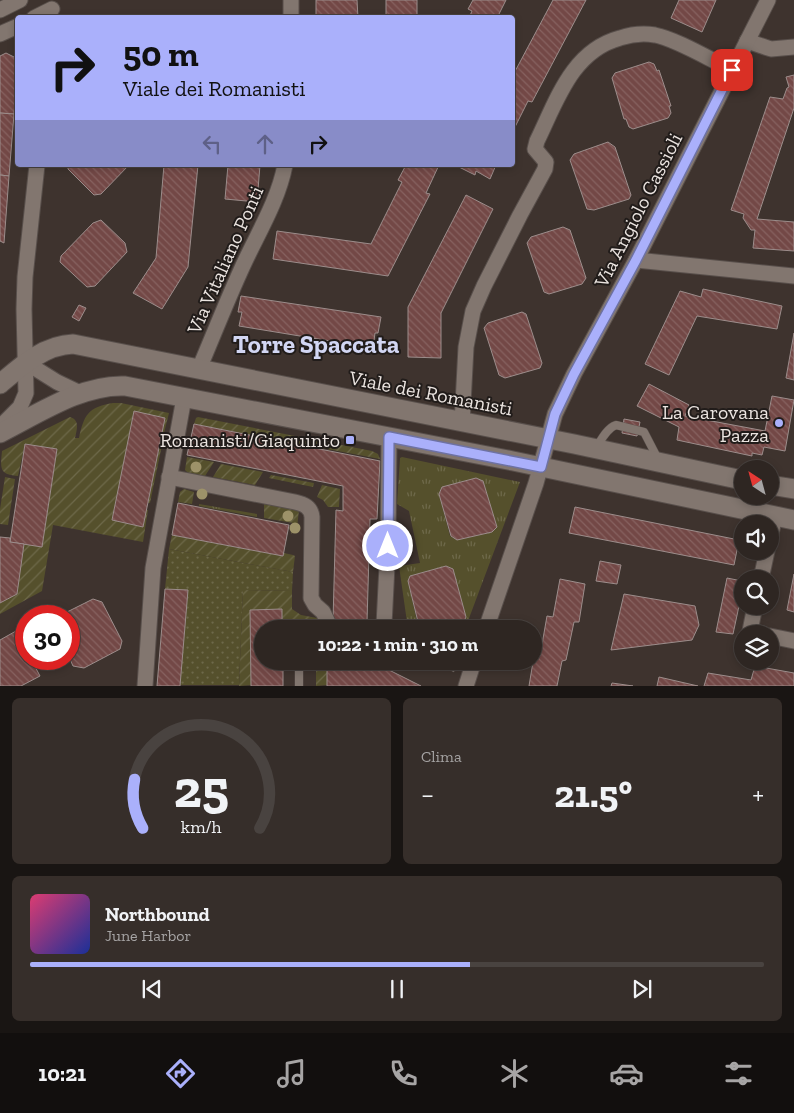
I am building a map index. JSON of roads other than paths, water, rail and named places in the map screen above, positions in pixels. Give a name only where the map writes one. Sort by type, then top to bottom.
[{"type":"street","points":[[0,10],[20,0]]},
{"type":"street","points":[[291,0],[291,15]]},
{"type":"street","name":"Via Angiolo Cassioli","points":[[489,620],[541,467],[555,414],[574,374],[636,260],[768,0]]},
{"type":"street","points":[[40,15],[52,9]]},
{"type":"street","points":[[0,34],[15,27]]},
{"type":"street","points":[[462,423],[466,347],[473,311],[493,268],[545,169],[546,162],[535,149],[536,141],[577,65],[589,53],[606,42],[625,36],[646,34],[666,39],[732,70]]},
{"type":"street","points":[[747,41],[771,49],[794,47]]},
{"type":"street","points":[[0,427],[23,402],[26,389],[25,285],[37,167]]},
{"type":"street","name":"Via Vitaliano Ponti","points":[[198,369],[240,272],[273,203],[286,167]]},
{"type":"street","points":[[636,260],[794,276]]},
{"type":"street","name":"Viale dei Romanisti","points":[[0,384],[25,362],[56,347],[73,344],[734,478]]},
{"type":"street","points":[[25,362],[57,382],[80,393]]},
{"type":"street","points":[[0,433],[80,393],[102,386],[119,386],[541,467],[769,515]]},
{"type":"street","points":[[145,686],[153,568],[184,398]]},
{"type":"street","points":[[384,620],[389,437]]},
{"type":"street","points":[[169,477],[307,506],[312,517],[311,598],[327,620]]},
{"type":"street","points":[[779,486],[794,489]]},
{"type":"street","points":[[779,517],[794,520]]},
{"type":"street","points":[[779,638],[794,641]]},
{"type":"street","points":[[467,682],[471,670]]},
{"type":"lane","points":[[595,449],[608,430],[616,425],[644,432],[660,462]]},
{"type":"lane","points":[[299,670],[299,686]]},
{"type":"place","name":"La Carovana Pazza","points":[[779,423]]},
{"type":"place","name":"Romanisti/Giaquinto","points":[[350,440]]},
{"type":"district","name":"Torre Spaccata","points":[[316,344]]}]
